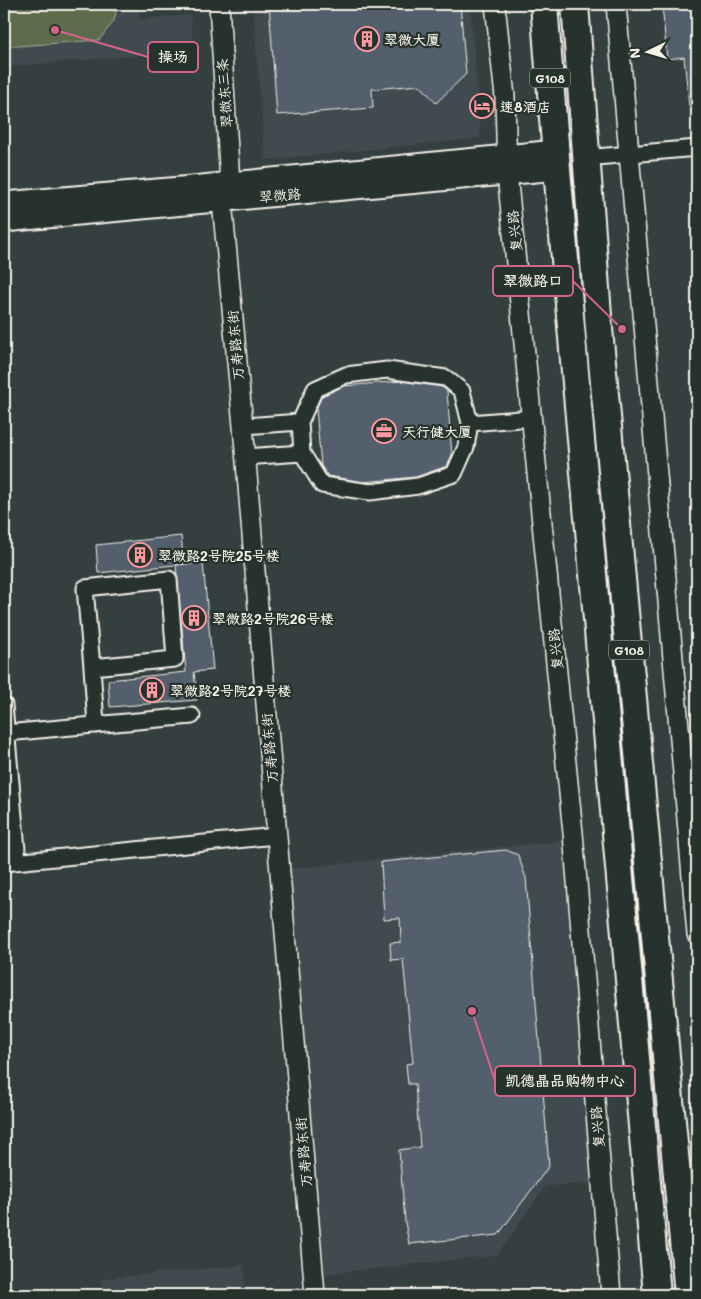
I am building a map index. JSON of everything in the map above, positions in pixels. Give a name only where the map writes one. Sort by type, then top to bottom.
[{"type":"highway","name":"G108","points":[[544,4],[556,160],[658,1295]]},
{"type":"highway","name":"G108","points":[[574,4],[601,348],[688,1295]]},
{"type":"main road","name":"翠微路","points":[[4,221],[226,192],[556,160]]},
{"type":"main road","name":"翠微路","points":[[4,202],[226,192]]},
{"type":"street","name":"翠微东三条","points":[[219,4],[226,192]]},
{"type":"street","name":"复兴路","points":[[495,4],[505,97],[507,165],[573,833],[611,1295]]},
{"type":"street","points":[[616,4],[697,934]]},
{"type":"street","points":[[585,158],[697,148]]},
{"type":"street","name":"万寿路东街","points":[[226,192],[245,457],[315,1295]]},
{"type":"street","points":[[387,370],[446,378],[462,391],[470,423],[466,447],[454,474],[418,486],[370,492],[322,485],[302,453],[300,422],[314,389],[346,375],[387,370]]},
{"type":"street","points":[[470,423],[532,418]]},
{"type":"street","points":[[243,426],[300,422]]},
{"type":"street","points":[[245,457],[302,453]]},
{"type":"street","points":[[92,667],[175,659],[169,578],[85,588],[96,725]]},
{"type":"street","points":[[4,705],[11,862],[276,836]]},
{"type":"street","points":[[6,733],[192,716]]},
{"type":"shaded area","points":[[4,4],[138,4],[140,20],[190,15],[194,50],[4,67]]},
{"type":"shaded area","points":[[253,4],[470,4],[481,138],[265,160]]},
{"type":"shaded area","points":[[564,841],[592,1183],[545,1186],[497,1255],[323,1274],[288,869]]},
{"type":"shaded area","points":[[244,1265],[245,1295],[103,1295],[101,1279]]},
{"type":"green space","points":[[4,4],[118,4],[114,21],[99,40],[4,47]]},
{"type":"building","name":"翠微大厦","points":[[269,4],[460,4],[466,74],[436,103],[420,85],[372,89],[373,108],[277,115]]},
{"type":"building","points":[[662,4],[697,4],[697,106],[689,106],[684,57],[667,59]]},
{"type":"building","name":"天行健大厦","points":[[401,381],[442,387],[447,391],[452,455],[447,466],[416,477],[363,482],[328,476],[321,466],[316,409],[322,396],[344,386]]},
{"type":"building","name":"翠微路2号院25号楼","points":[[181,536],[184,564],[98,573],[96,545]]},
{"type":"building","points":[[203,563],[213,670],[194,672],[197,700],[110,707],[108,680],[186,672],[176,565]]},
{"type":"building","points":[[506,850],[518,855],[526,878],[549,1166],[498,1235],[409,1244],[405,1222],[399,1150],[420,1147],[415,1084],[408,1084],[406,1064],[413,1063],[403,959],[391,960],[390,943],[401,942],[400,918],[384,919],[381,862]]},
{"type":"place","name":"操场","points":[[55,30]]},
{"type":"place","name":"翠微大厦","points":[[367,39]]},
{"type":"place","name":"速8酒店","points":[[482,106]]},
{"type":"place","name":"翠微路口","points":[[622,329]]},
{"type":"place","name":"天行健大厦","points":[[384,431]]},
{"type":"place","name":"翠微路2号院25号楼","points":[[140,555]]},
{"type":"place","name":"翠微路2号院26号楼","points":[[194,618]]},
{"type":"place","name":"翠微路2号院27号楼","points":[[152,690]]},
{"type":"place","name":"凯德晶品购物中心","points":[[472,1011]]}]
